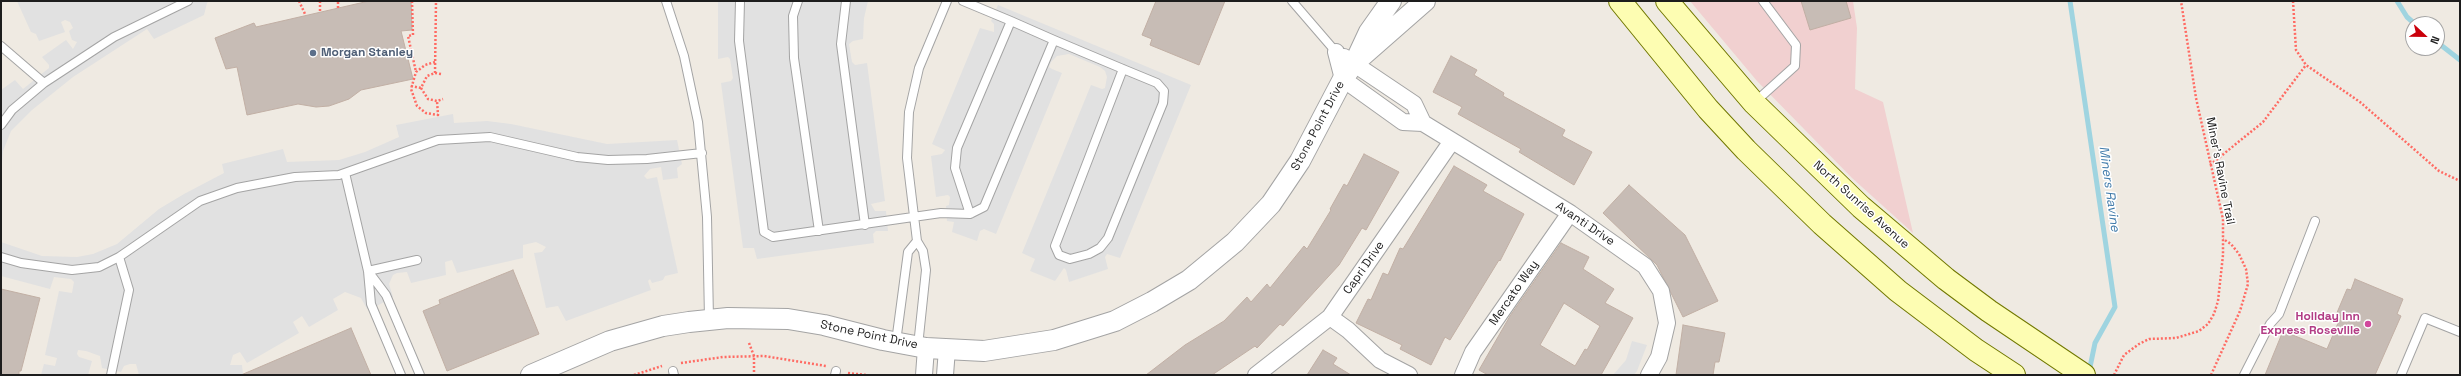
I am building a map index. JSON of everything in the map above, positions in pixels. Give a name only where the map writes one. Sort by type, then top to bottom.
[{"type":"main road","points":[[1620,1],[1708,109],[1784,188],[1871,268],[1976,350],[2014,375]]},
{"type":"main road","name":"North Sunrise Avenue","points":[[1667,1],[1754,103],[1867,212],[1941,275],[1989,311],[2084,375]]},
{"type":"street","name":"Stone Point Drive","points":[[531,375],[610,342],[636,333],[663,326],[708,320],[788,319],[824,325],[922,347],[984,351],[1054,340],[1115,321],[1152,302],[1189,280],[1235,242],[1271,204],[1314,138],[1343,79],[1355,62],[1369,32],[1391,1]]},
{"type":"street","name":"Stone Point Drive","points":[[1355,62],[1426,1]]},
{"type":"street","points":[[1336,52],[1355,62],[1414,104],[1423,123]]},
{"type":"street","points":[[1336,52],[1343,79]]},
{"type":"street","name":"Avanti Drive","points":[[1343,79],[1403,122],[1423,123],[1570,213],[1645,266],[1661,291],[1667,323],[1659,357],[1649,375]]},
{"type":"street","points":[[1388,111],[1400,94]]},
{"type":"street","name":"Capri Drive","points":[[1256,375],[1330,317],[1452,141]]},
{"type":"street","name":"Mercato Way","points":[[1463,375],[1473,352],[1570,213]]},
{"type":"street","points":[[1330,317],[1348,330],[1380,360],[1409,375]]},
{"type":"street","points":[[922,347],[924,375]]},
{"type":"street","points":[[945,375],[947,349]]},
{"type":"lane","points":[[1,125],[12,110],[44,83],[114,37],[188,1]]},
{"type":"lane","points":[[666,1],[692,89],[702,153],[707,217],[708,320]]},
{"type":"lane","points":[[740,1],[739,41],[764,232],[773,237],[941,213],[970,214],[984,207],[1054,40]]},
{"type":"lane","points":[[798,1],[793,16],[794,58],[819,231]]},
{"type":"lane","points":[[846,1],[841,44],[865,225]]},
{"type":"lane","points":[[922,347],[926,270],[923,251],[917,240],[907,158],[909,112],[919,68],[947,1]]},
{"type":"lane","points":[[963,1],[1157,83],[1164,90],[1163,103],[1108,238],[1100,248],[1090,254],[1070,259],[1059,255],[1055,246],[1123,69]]},
{"type":"lane","points":[[1292,1],[1336,52]]},
{"type":"lane","points":[[1754,103],[1795,66],[1796,45],[1763,1]]},
{"type":"lane","points":[[970,214],[955,168],[957,148],[1011,21]]},
{"type":"lane","points":[[1,46],[44,83]]},
{"type":"lane","points":[[1,257],[21,263],[72,270],[99,267],[119,258],[200,201],[248,185],[295,177],[345,174],[438,140],[490,137],[577,157],[608,160],[647,159],[702,153]]},
{"type":"lane","points":[[345,174],[368,272],[371,304],[401,375]]},
{"type":"lane","points":[[2244,375],[2270,324],[2279,314],[2315,221]]},
{"type":"lane","points":[[896,342],[908,252],[917,240]]},
{"type":"lane","points":[[111,375],[129,290],[119,258]]},
{"type":"lane","points":[[368,272],[417,260]]},
{"type":"lane","points":[[368,272],[386,294],[420,375]]},
{"type":"lane","points":[[2401,375],[2425,318],[2460,332]]},
{"type":"path","points":[[299,1],[305,14]]},
{"type":"path","points":[[320,1],[320,11]]},
{"type":"path","points":[[338,1],[338,8]]},
{"type":"path","points":[[412,1],[413,35],[408,36],[416,72],[411,86],[414,100],[426,113],[438,115],[437,101]]},
{"type":"path","points":[[435,73],[436,1]]},
{"type":"path","name":"Miner's Ravine Trail","points":[[2114,375],[2124,355],[2139,344],[2149,339],[2190,335],[2208,324],[2214,314],[2218,301],[2223,220],[2196,98],[2182,1]]},
{"type":"path","points":[[2293,1],[2296,50],[2306,64],[2360,102],[2439,171],[2460,181]]},
{"type":"path","points":[[416,72],[425,65],[435,62]]},
{"type":"path","points":[[2210,166],[2263,122],[2306,64]]},
{"type":"path","points":[[421,88],[424,79],[435,73],[441,74]]},
{"type":"path","points":[[411,86],[421,88],[428,99],[437,101],[442,99]]},
{"type":"path","points":[[2211,375],[2240,311],[2248,284],[2246,269],[2239,254],[2231,244],[2223,239]]},
{"type":"path","points":[[749,343],[754,356],[754,375]]},
{"type":"path","points":[[634,375],[672,369],[708,358],[754,356],[775,357],[826,365],[825,369],[835,373],[866,375]]},
{"type":"shaded area","points":[[17,1],[209,1],[207,3],[204,15],[154,39],[147,29],[73,77],[32,110],[11,131],[3,151],[1,176],[1,90],[15,80],[23,89],[49,68],[49,65],[42,57],[66,40],[73,49],[77,42],[72,40],[69,31],[73,28],[70,22],[65,20],[61,22],[65,32],[39,41],[36,34],[31,32]]},
{"type":"shaded area","points":[[718,1],[868,1],[864,18],[863,39],[853,41],[849,44],[852,62],[855,65],[867,63],[885,201],[871,204],[875,211],[886,211],[888,231],[876,231],[873,234],[874,243],[757,259],[754,248],[743,248],[721,83],[731,81],[733,78],[730,59],[728,57],[718,59]]},
{"type":"shaded area","points":[[1690,1],[1853,1],[1857,28],[1855,89],[1883,102],[1913,233],[1852,178],[1757,81]]},
{"type":"shaded area","points":[[998,5],[1191,85],[1120,258],[1107,254],[1105,257],[1108,269],[1069,282],[1066,270],[1064,268],[1055,281],[1030,271],[1035,259],[1022,253],[1091,85],[1102,89],[1105,88],[1107,77],[1105,71],[1100,67],[1069,54],[1057,56],[1051,62],[1049,67],[1062,73],[996,234],[984,229],[980,231],[977,241],[952,232],[954,222],[947,221],[946,206],[949,205],[950,197],[948,195],[936,197],[931,156],[942,154],[945,150],[932,144],[980,28],[994,32],[994,24],[991,21]]},
{"type":"shaded area","points":[[453,114],[454,123],[487,121],[511,124],[607,144],[677,140],[682,164],[677,168],[678,178],[663,180],[661,167],[650,169],[644,176],[647,179],[657,177],[678,273],[665,276],[663,280],[652,283],[650,279],[648,281],[651,290],[566,321],[558,306],[546,308],[534,253],[542,252],[546,247],[536,242],[523,245],[523,258],[457,273],[452,260],[445,262],[446,275],[411,283],[407,272],[397,273],[393,275],[389,284],[393,297],[375,307],[367,309],[361,298],[345,292],[333,299],[338,310],[309,327],[302,316],[293,322],[299,333],[247,363],[240,352],[233,355],[230,365],[242,365],[243,375],[139,375],[136,364],[124,366],[121,372],[102,368],[100,356],[78,350],[77,354],[79,357],[92,361],[88,375],[41,375],[44,364],[55,366],[57,358],[45,355],[59,291],[72,293],[74,282],[71,279],[54,277],[50,289],[1,276],[1,242],[42,256],[77,257],[93,254],[117,244],[159,209],[224,173],[222,164],[283,149],[287,162],[339,160],[365,152],[399,137],[396,125]]},
{"type":"shaded area","points":[[1632,341],[1647,345],[1637,371],[1634,375],[1613,375],[1626,360]]},
{"type":"building","name":"Morgan Stanley","points":[[369,1],[411,1],[412,30],[401,31],[413,79],[361,90],[349,99],[329,106],[316,107],[298,104],[247,115],[237,67],[226,69],[215,38],[254,23],[256,27]]},
{"type":"building","points":[[1156,1],[1225,1],[1199,65],[1150,45],[1152,39],[1142,35]]},
{"type":"building","points":[[1801,1],[1846,1],[1851,18],[1810,30]]},
{"type":"building","points":[[1451,56],[1477,70],[1474,75],[1504,93],[1503,96],[1565,130],[1562,136],[1592,152],[1574,185],[1519,152],[1521,149],[1458,114],[1462,107],[1433,92]]},
{"type":"building","points":[[1364,154],[1399,172],[1366,230],[1362,228],[1339,265],[1283,326],[1280,324],[1257,348],[1255,346],[1212,375],[1146,375],[1185,345],[1224,321],[1247,297],[1251,302],[1267,284],[1270,288],[1304,246],[1307,249],[1331,210],[1330,209],[1344,184],[1347,186]]},
{"type":"building","points":[[1454,166],[1487,185],[1483,191],[1524,214],[1500,261],[1499,260],[1450,340],[1445,337],[1431,365],[1400,349],[1402,345],[1356,323],[1368,299],[1371,300],[1383,273],[1388,275],[1400,248],[1403,249]]},
{"type":"building","points":[[1629,185],[1685,235],[1718,301],[1683,317],[1657,265],[1603,213]]},
{"type":"building","points":[[1561,243],[1589,257],[1583,269],[1614,289],[1605,303],[1633,318],[1601,375],[1488,375],[1479,370],[1510,316]],"holes":[[[1564,303],[1600,326],[1587,350],[1585,349],[1575,366],[1540,345]]]},
{"type":"building","points":[[513,270],[539,334],[447,371],[423,311],[440,304],[439,300]]},
{"type":"building","name":"Holiday Inn Express Roseville","points":[[2355,279],[2403,299],[2397,314],[2401,316],[2375,375],[2265,375],[2283,331],[2327,349],[2341,316],[2336,315],[2347,289],[2351,290]]},
{"type":"building","points":[[1,289],[40,298],[19,375],[1,375]]},
{"type":"building","points":[[1683,325],[1725,333],[1719,362],[1715,362],[1713,375],[1676,375]]},
{"type":"building","points":[[351,328],[371,375],[241,375]]},
{"type":"building","points":[[1323,350],[1337,358],[1333,364],[1351,375],[1307,375]]},
{"type":"waterway","name":"Miners Ravine","points":[[2070,1],[2115,307],[2095,343],[2089,372]]},
{"type":"waterway","points":[[2397,1],[2406,16]]},
{"type":"waterway","points":[[2445,48],[2460,60]]},
{"type":"place","name":"Morgan Stanley","points":[[313,53]]},
{"type":"place","name":"Holiday Inn Express Roseville","points":[[2368,324]]}]
